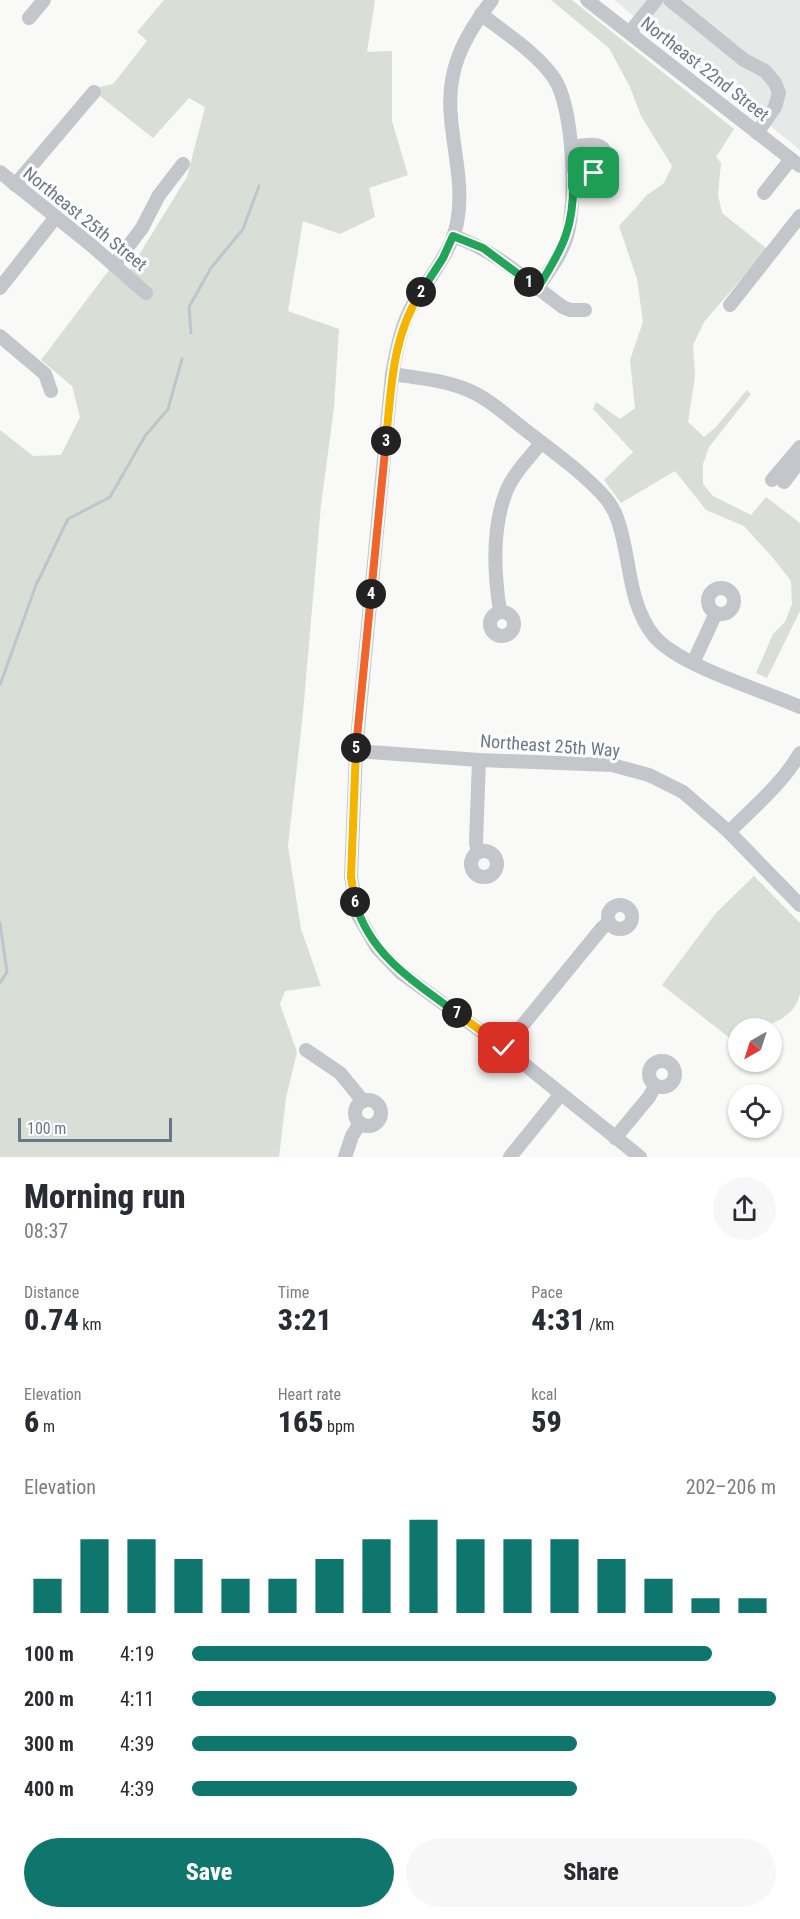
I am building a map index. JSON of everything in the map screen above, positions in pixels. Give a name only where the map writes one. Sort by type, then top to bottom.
[{"type":"street","points":[[29,18],[44,0]]},
{"type":"street","points":[[492,0],[462,46],[455,61],[452,79],[451,118],[460,180],[453,236],[433,276],[410,311],[402,330],[392,374],[356,751],[351,877],[358,915],[377,948],[400,972],[504,1048],[640,1157]]},
{"type":"street","name":"Northeast 22nd Street","points":[[587,0],[796,163]]},
{"type":"street","points":[[630,32],[656,0]]},
{"type":"street","points":[[670,0],[744,60],[761,68],[775,83],[779,93],[775,107],[757,133]]},
{"type":"street","points":[[481,14],[532,54],[555,80],[561,91],[571,147],[572,216],[567,238],[559,256],[537,289]]},
{"type":"street","points":[[15,185],[94,92]]},
{"type":"street","points":[[571,147],[598,146],[605,151],[608,159],[605,167],[598,172],[573,175]]},
{"type":"street","points":[[765,193],[796,163]]},
{"type":"street","points":[[114,265],[142,228],[159,195],[183,164]]},
{"type":"street","name":"Northeast 25th Street","points":[[0,172],[146,293]]},
{"type":"street","points":[[730,305],[800,216]]},
{"type":"street","points":[[0,288],[55,218]]},
{"type":"street","points":[[453,236],[483,248],[562,307],[570,310],[585,310]]},
{"type":"street","points":[[0,336],[45,374],[51,391]]},
{"type":"street","points":[[392,374],[456,385],[471,391],[489,402],[589,482],[613,509],[619,523],[640,616],[654,636],[664,646],[693,663],[800,707]]},
{"type":"street","points":[[500,611],[495,565],[502,506],[506,490],[541,443]]},
{"type":"street","points":[[800,447],[778,481],[800,462]]},
{"type":"street","points":[[693,663],[716,613]]},
{"type":"street","name":"Northeast 25th Way","points":[[356,751],[479,760],[612,765],[649,775],[683,792],[729,832],[800,905]]},
{"type":"street","points":[[729,832],[791,769],[800,753]]},
{"type":"street","points":[[478,852],[476,843],[479,760]]},
{"type":"street","points":[[504,1048],[602,928],[609,923]]},
{"type":"street","points":[[306,1050],[340,1073],[363,1101],[375,1103],[381,1113],[378,1121],[371,1126],[357,1120],[355,1111],[363,1101]]},
{"type":"street","points":[[615,1138],[649,1097],[655,1086]]},
{"type":"street","points":[[510,1157],[560,1095]]},
{"type":"street","points":[[345,1157],[352,1136],[360,1123]]},
{"type":"shaded area","points":[[164,0],[375,0],[367,52],[392,51],[392,121],[408,175],[369,188],[375,217],[340,234],[303,221],[288,311],[339,329],[334,407],[321,505],[303,713],[288,846],[301,929],[321,986],[285,991],[280,1004],[297,1052],[286,1098],[279,1157],[0,1157],[0,430],[33,456],[61,455],[80,417],[72,386],[41,360],[110,269],[124,279],[187,177],[205,107],[189,98],[153,138],[91,89],[113,84],[147,41],[137,32]]},
{"type":"shaded area","points":[[551,0],[572,0],[734,129],[716,157],[721,163],[718,195],[722,213],[767,249],[704,322],[693,345],[695,376],[688,422],[704,437],[715,428],[747,390],[751,394],[709,447],[703,464],[703,484],[713,496],[751,515],[766,497],[800,523],[800,611],[767,678],[756,673],[773,634],[785,622],[792,604],[791,581],[773,558],[744,526],[706,510],[675,471],[621,503],[604,480],[633,452],[593,409],[596,402],[620,419],[635,408],[630,360],[643,322],[637,279],[619,226],[647,195],[664,183],[672,166],[641,116],[630,87],[609,48]]},
{"type":"shaded area","points":[[614,0],[800,0],[800,150]]},
{"type":"shaded area","points":[[754,876],[800,923],[800,993],[797,1003],[785,1017],[728,1018],[728,1037],[662,985],[716,913]]},
{"type":"waterway","points":[[191,333],[189,307],[211,268],[243,229],[259,186]]},
{"type":"waterway","points":[[0,685],[36,585],[68,519],[110,497],[145,436],[168,409],[182,359]]},
{"type":"waterway","points":[[0,923],[7,972],[0,983]]},
{"type":"route","points":[[504,1048],[400,972],[388,960],[377,948],[358,915],[353,897],[351,877],[356,751],[392,374],[402,330],[410,311],[433,276],[453,236],[483,248],[537,289],[559,256],[567,238],[572,216],[573,175],[594,173]]}]
